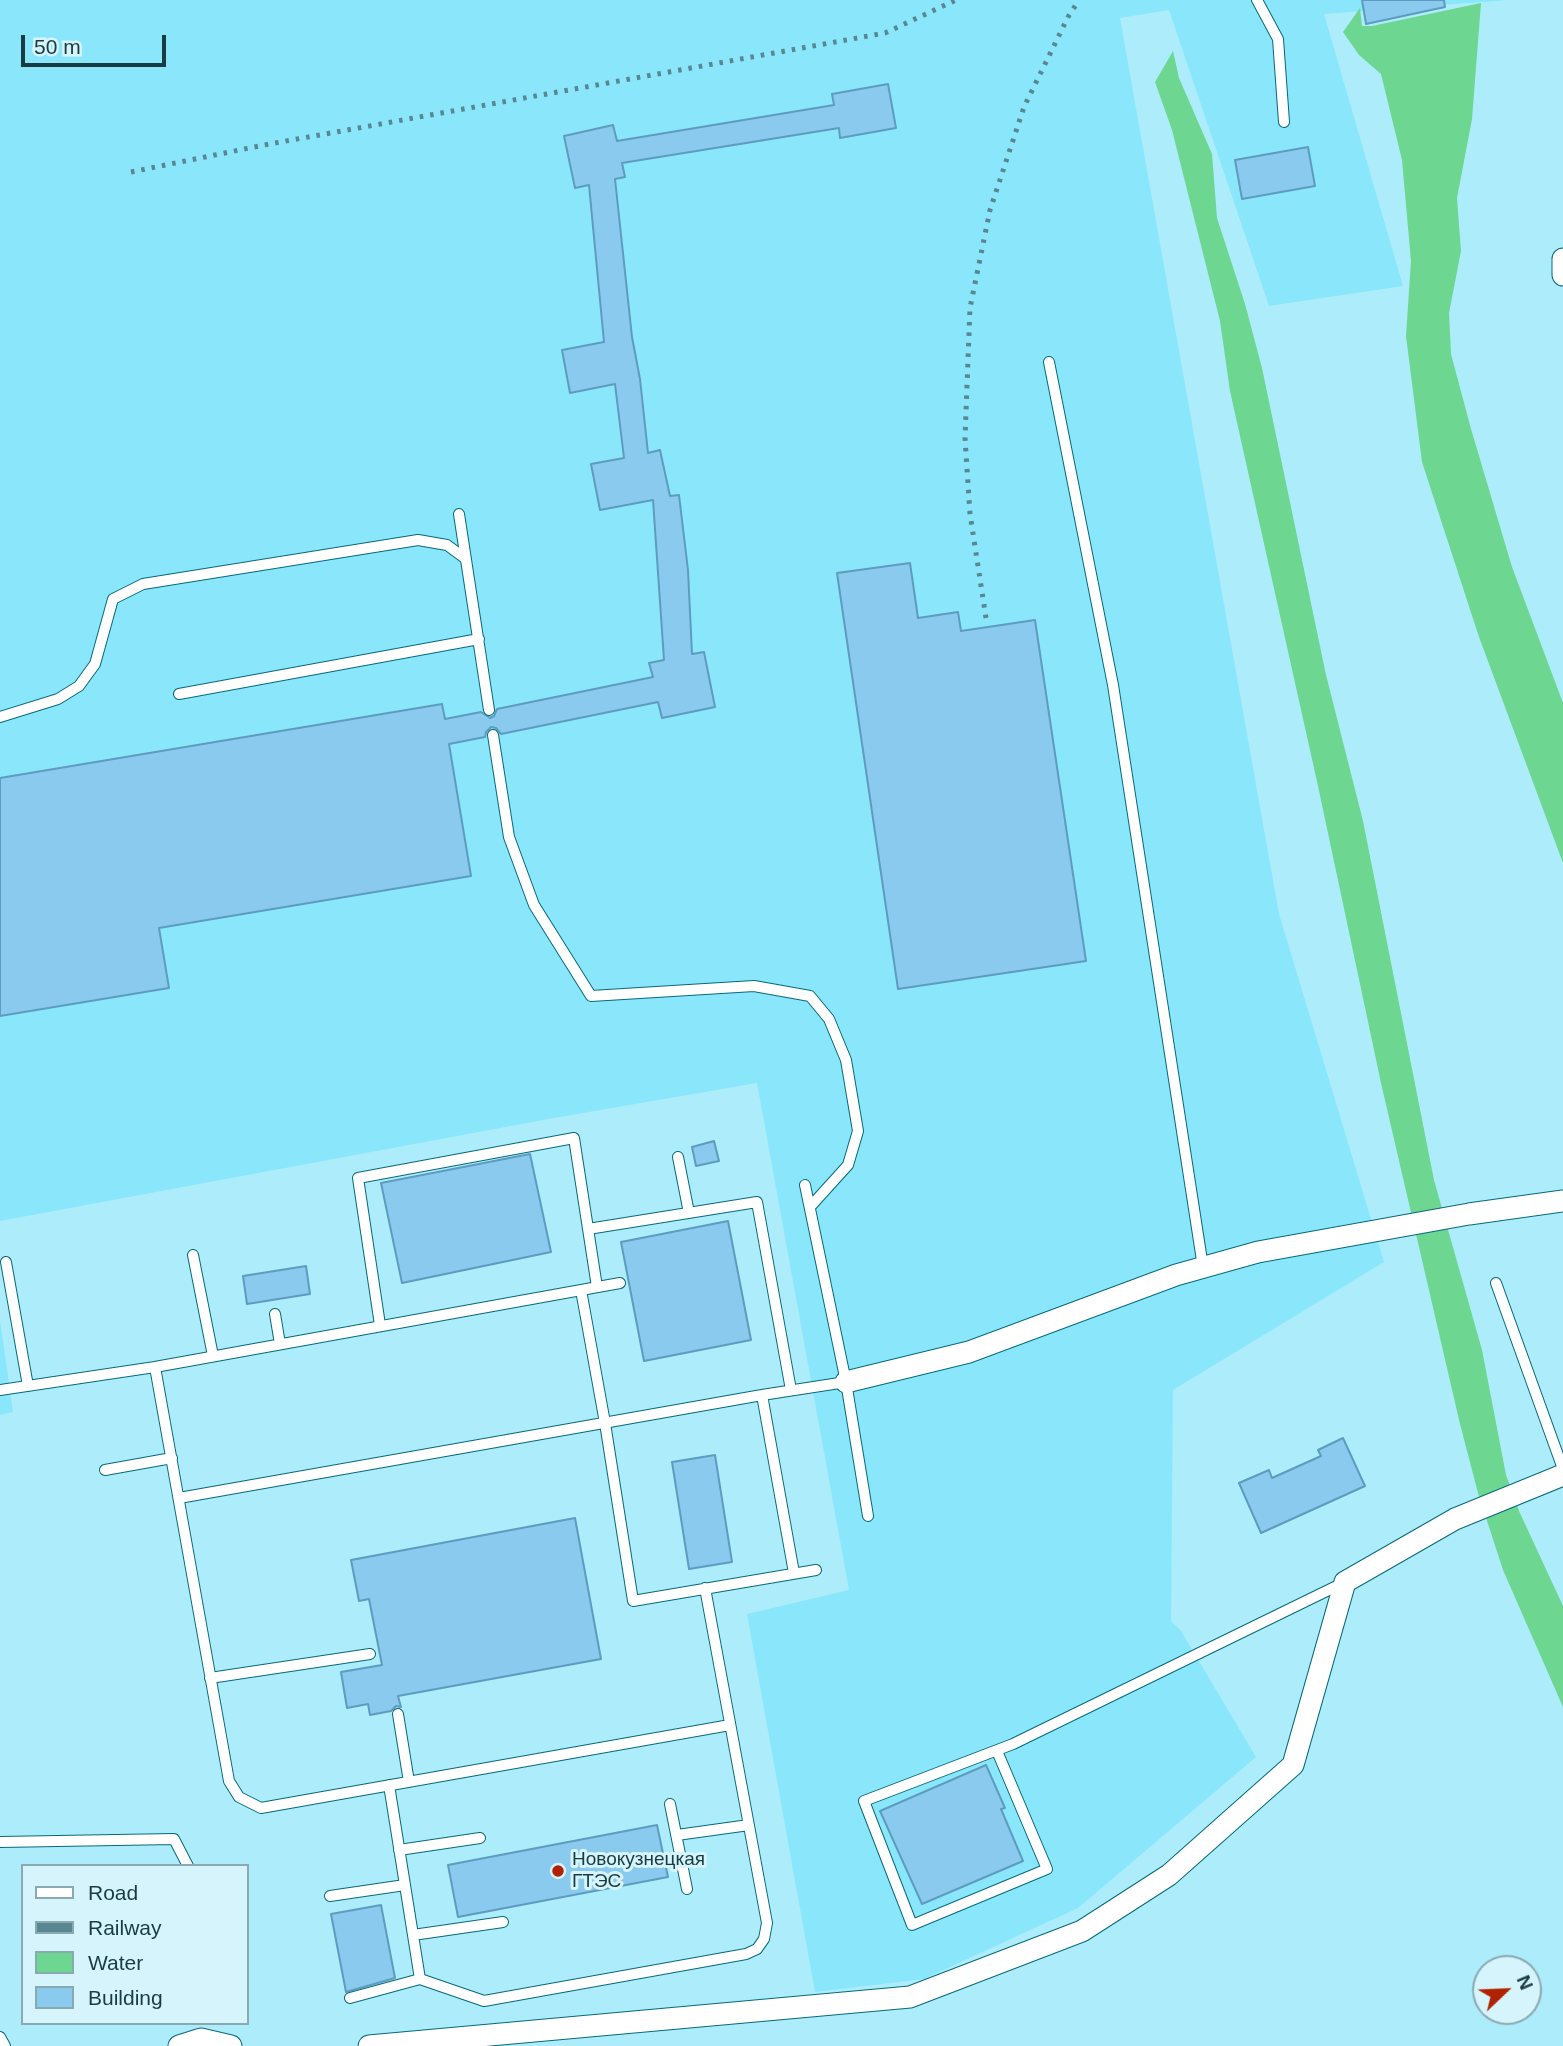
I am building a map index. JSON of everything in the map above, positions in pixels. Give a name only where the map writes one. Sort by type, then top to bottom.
[{"type":"street","points":[[1563,259],[1563,275]]},
{"type":"street","points":[[846,1382],[969,1352],[1176,1275],[1258,1252],[1469,1214],[1563,1201]]},
{"type":"street","points":[[369,2046],[910,1997],[1082,1931],[1169,1875],[1293,1765],[1345,1582],[1455,1519],[1563,1475]]},
{"type":"street","points":[[179,2046],[201,2039],[231,2046]]},
{"type":"lane","points":[[1257,0],[1278,39],[1284,122]]},
{"type":"lane","points":[[1049,362],[1113,685],[1203,1267]]},
{"type":"lane","points":[[458,514],[489,710]]},
{"type":"lane","points":[[0,717],[58,699],[79,686],[95,664],[113,599],[143,584],[418,540],[447,545],[466,559]]},
{"type":"lane","points":[[179,694],[479,639]]},
{"type":"lane","points":[[493,736],[509,837],[534,905],[591,996],[754,986],[810,996],[829,1019],[846,1060],[858,1131],[848,1165],[810,1207]]},
{"type":"lane","points":[[380,1325],[358,1178],[574,1138],[597,1287]]},
{"type":"lane","points":[[678,1157],[689,1213]]},
{"type":"lane","points":[[806,1185],[846,1382],[868,1516]]},
{"type":"lane","points":[[588,1229],[757,1202],[791,1390]]},
{"type":"lane","points":[[193,1255],[213,1356]]},
{"type":"lane","points":[[6,1262],[28,1386]]},
{"type":"lane","points":[[0,1390],[155,1367],[620,1283]]},
{"type":"lane","points":[[1496,1283],[1563,1469]]},
{"type":"lane","points":[[581,1290],[633,1601],[816,1570]]},
{"type":"lane","points":[[275,1314],[280,1344]]},
{"type":"lane","points":[[155,1367],[229,1781],[239,1797],[261,1808],[730,1725]]},
{"type":"lane","points":[[179,1498],[846,1382]]},
{"type":"lane","points":[[762,1395],[794,1573]]},
{"type":"lane","points":[[105,1470],[172,1458]]},
{"type":"lane","points":[[997,1751],[1046,1869],[912,1925],[864,1801],[997,1751],[1345,1582]]},
{"type":"lane","points":[[350,1998],[420,1979],[484,2001],[757,1950],[764,1939],[767,1923],[705,1588]]},
{"type":"lane","points":[[210,1678],[370,1654]]},
{"type":"lane","points":[[398,1714],[409,1782]]},
{"type":"lane","points":[[389,1786],[420,1979]]},
{"type":"lane","points":[[670,1804],[687,1889]]},
{"type":"lane","points":[[677,1835],[749,1825]]},
{"type":"lane","points":[[399,1850],[480,1838]]},
{"type":"lane","points":[[0,1842],[174,1839],[187,1864]]},
{"type":"lane","points":[[330,1896],[405,1885]]},
{"type":"lane","points":[[413,1935],[503,1922]]},
{"type":"lane","points":[[0,2037],[5,2046]]},
{"type":"shaded area","points":[[0,0],[1508,0],[1324,14],[1403,286],[1269,306],[1169,10],[1120,18],[1279,914],[1384,1262],[1173,1390],[1171,1621],[1181,1631],[1256,1757],[1078,1908],[924,1979],[815,1992],[747,1614],[849,1590],[757,1083],[0,1221]]},
{"type":"shaded area","points":[[0,1320],[13,1412],[0,1415]]},
{"type":"water","points":[[1481,3],[1472,119],[1457,198],[1461,251],[1449,313],[1451,354],[1512,567],[1563,703],[1563,863],[1479,637],[1422,462],[1406,336],[1411,261],[1402,160],[1381,74],[1359,55],[1343,32],[1360,8],[1362,26],[1372,26]]},
{"type":"water","points":[[1173,51],[1179,78],[1212,154],[1217,218],[1245,304],[1262,368],[1326,675],[1363,821],[1434,1180],[1482,1350],[1506,1475],[1519,1511],[1563,1606],[1563,1707],[1503,1570],[1478,1493],[1460,1424],[1381,1083],[1230,391],[1220,321],[1172,130],[1155,82]]},
{"type":"building","points":[[1362,0],[1444,0],[1445,7],[1366,24]]},
{"type":"building","points":[[888,84],[896,128],[840,138],[839,128],[622,163],[625,177],[615,179],[648,453],[660,450],[670,496],[679,495],[688,570],[692,654],[704,652],[715,707],[662,718],[658,702],[501,734],[491,727],[485,737],[449,744],[471,876],[159,928],[169,988],[0,1016],[0,778],[442,704],[445,719],[481,712],[490,718],[497,709],[653,677],[649,663],[664,660],[653,500],[600,510],[591,464],[624,458],[615,384],[570,393],[562,350],[604,342],[589,185],[575,188],[564,136],[613,125],[617,141],[834,105],[832,94]]},
{"type":"building","points":[[1308,147],[1315,186],[1242,199],[1235,160]]},
{"type":"building","points":[[910,563],[918,618],[958,612],[961,631],[1035,620],[1086,961],[898,989],[837,573]]},
{"type":"building","points":[[714,1141],[719,1161],[696,1166],[692,1147]]},
{"type":"building","points":[[530,1154],[551,1252],[402,1283],[381,1183]]},
{"type":"building","points":[[728,1221],[751,1340],[644,1361],[621,1242]]},
{"type":"building","points":[[306,1266],[310,1294],[247,1304],[243,1276]]},
{"type":"building","points":[[1343,1438],[1365,1486],[1261,1533],[1239,1483],[1269,1470],[1272,1478],[1321,1456],[1318,1450]]},
{"type":"building","points":[[715,1455],[732,1562],[689,1569],[672,1462]]},
{"type":"building","points":[[575,1518],[601,1659],[398,1696],[401,1707],[396,1706],[391,1711],[370,1715],[368,1704],[347,1708],[341,1672],[382,1665],[369,1599],[359,1601],[351,1560]]},
{"type":"building","points":[[986,1765],[1005,1808],[1001,1809],[1023,1861],[922,1904],[880,1811]]},
{"type":"building","name":"Новокузнецкая ГТЭС","points":[[657,1825],[668,1877],[458,1917],[448,1865]]},
{"type":"building","points":[[381,1905],[395,1978],[346,1992],[331,1914]]},
{"type":"railway","points":[[131,172],[264,145],[885,33],[956,0]]},
{"type":"railway","points":[[986,618],[970,514],[965,438],[970,308],[990,210],[1024,107],[1079,0]]},
{"type":"place","name":"Новокузнецкая ГТЭС","points":[[558,1871]]}]
